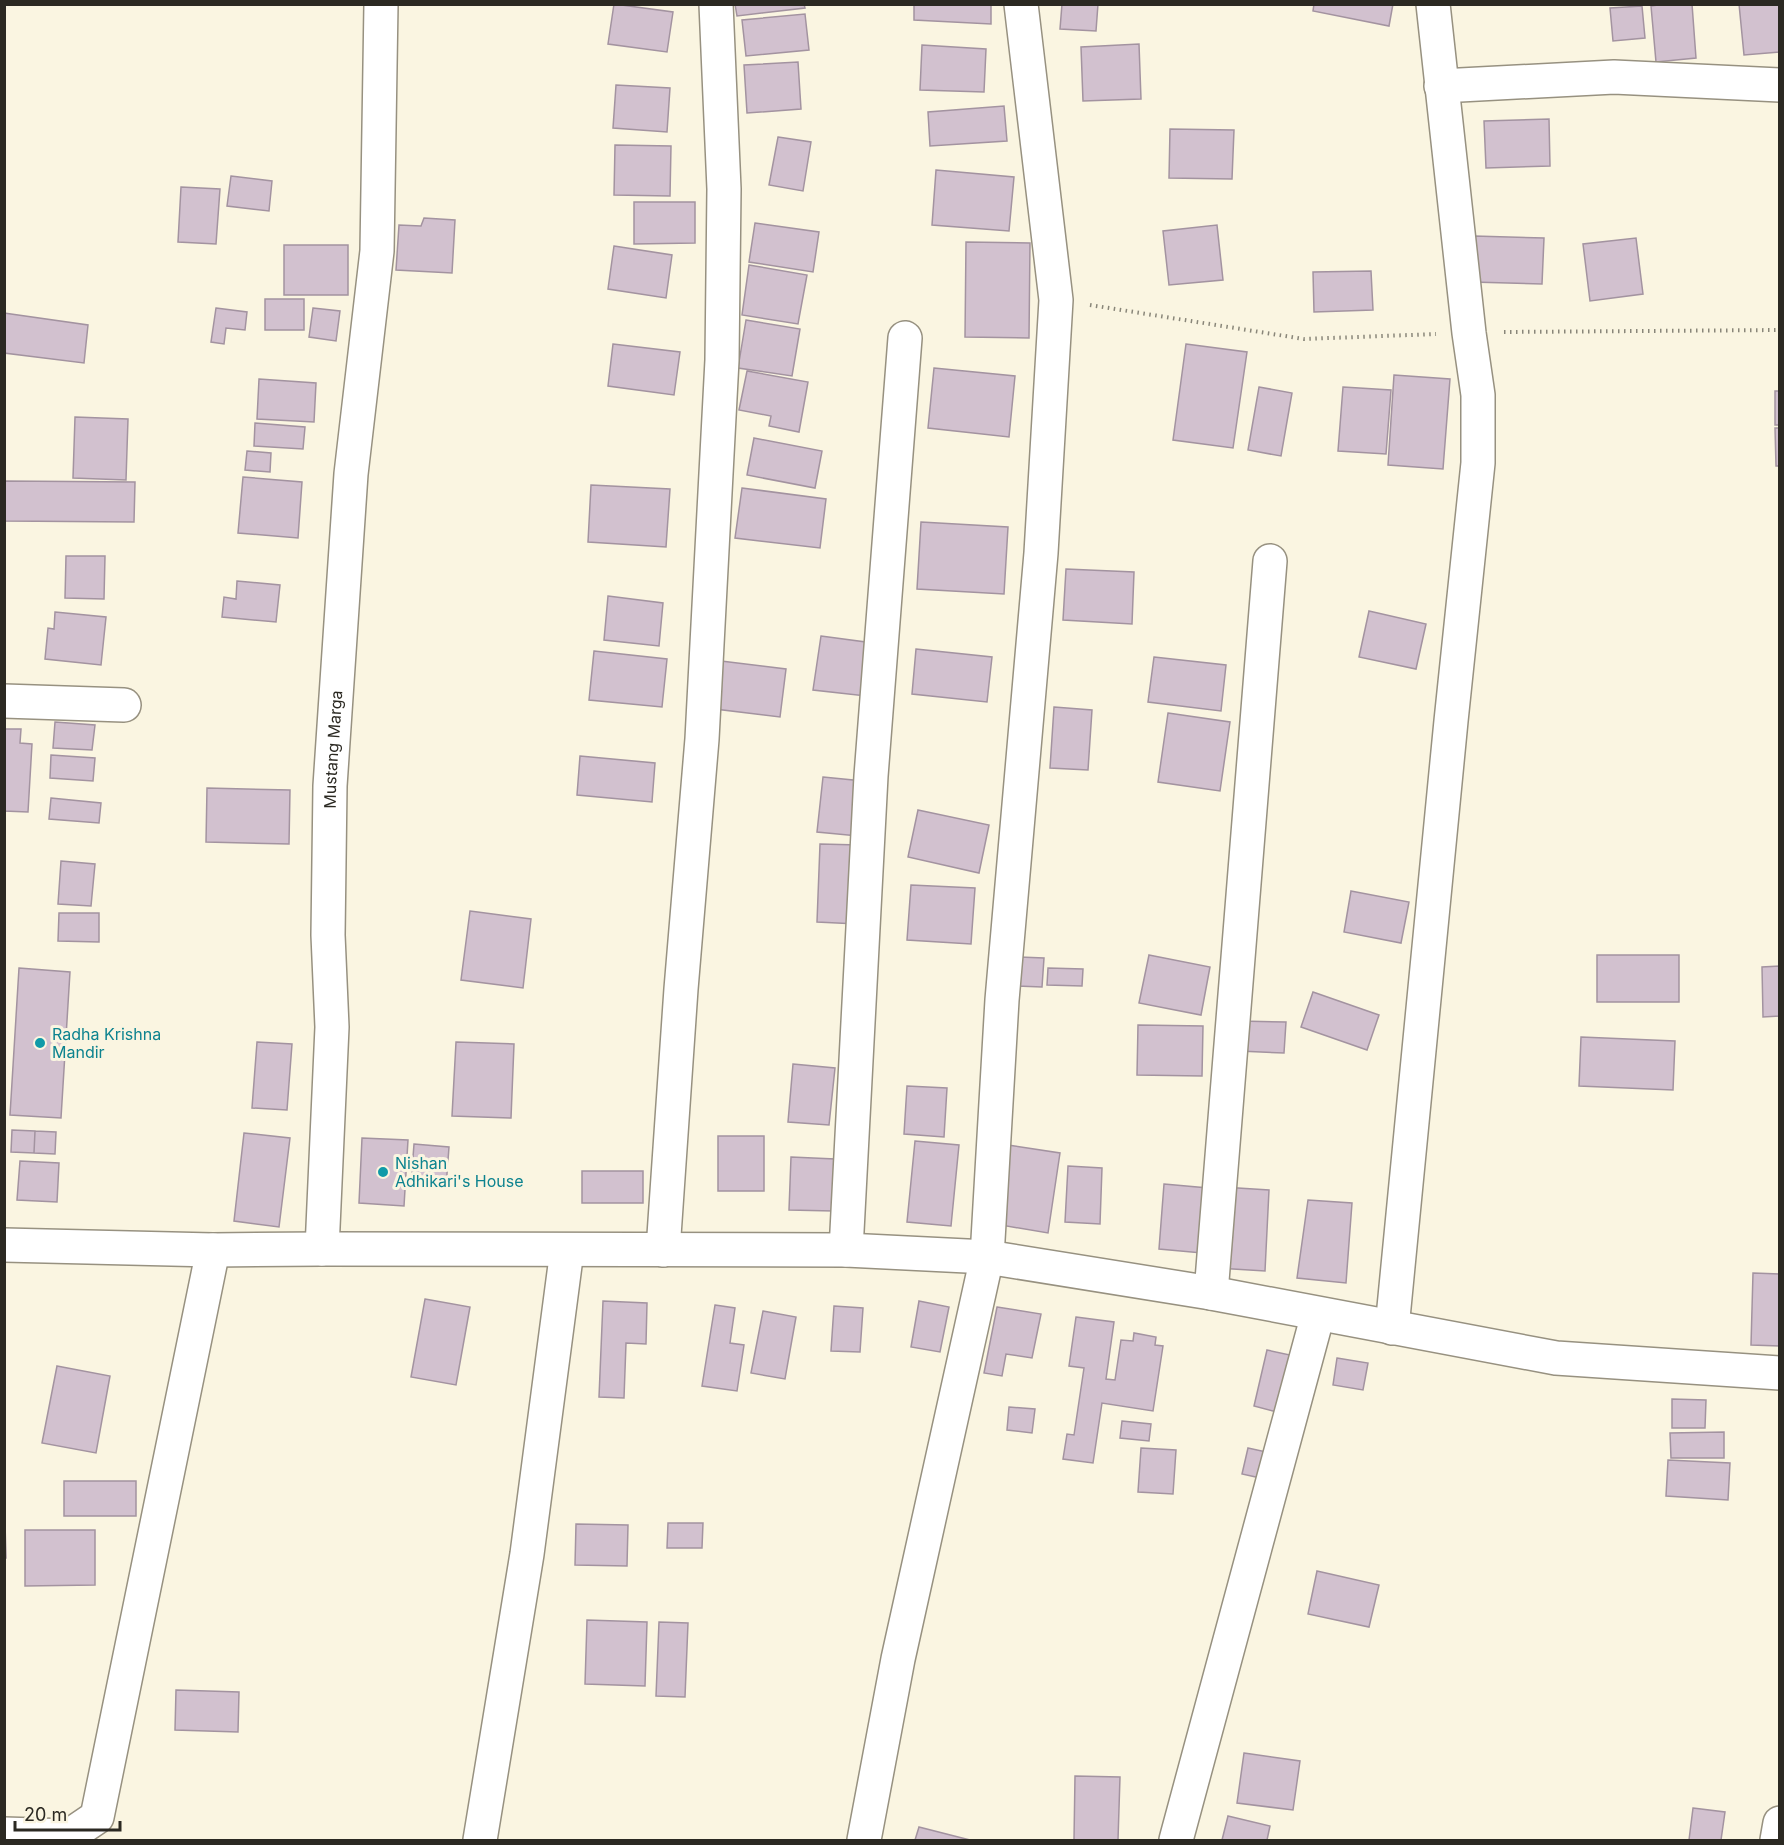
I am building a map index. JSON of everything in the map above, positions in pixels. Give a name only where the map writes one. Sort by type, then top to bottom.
[{"type":"street","name":"Mustang Marga","points":[[322,1249],[332,1028],[328,935],[330,786],[351,474],[377,251],[381,4]]},
{"type":"street","points":[[663,1250],[681,989],[702,739],[722,360],[724,189],[716,4]]},
{"type":"street","points":[[864,1840],[898,1659],[987,1257],[1002,1000],[1041,553],[1056,300],[1021,4]]},
{"type":"street","points":[[1392,1328],[1450,721],[1478,463],[1478,395],[1469,333],[1433,4]]},
{"type":"street","points":[[1441,86],[1614,77],[1779,85]]},
{"type":"street","points":[[846,1250],[871,776],[905,338]]},
{"type":"street","points":[[1211,1293],[1270,561]]},
{"type":"street","points":[[4,701],[124,705]]},
{"type":"street","points":[[4,1245],[213,1250],[846,1250],[987,1257],[1211,1293],[1556,1358],[1779,1373]]},
{"type":"street","points":[[4,1834],[69,1836],[97,1817],[213,1250]]},
{"type":"street","points":[[480,1840],[526,1554],[567,1250]]},
{"type":"street","points":[[1176,1840],[1318,1314]]},
{"type":"street","points":[[1778,1840],[1779,1823]]},
{"type":"path","points":[[1056,300],[1304,339],[1469,333],[1779,330]]},
{"type":"building","points":[[614,4],[673,12],[667,52],[608,44]]},
{"type":"building","points":[[735,4],[804,4],[805,8],[737,16]]},
{"type":"building","points":[[914,4],[991,4],[991,24],[914,20]]},
{"type":"building","points":[[1062,4],[1098,4],[1096,31],[1060,29]]},
{"type":"building","points":[[1314,4],[1393,4],[1389,26],[1313,11]]},
{"type":"building","points":[[1692,4],[1696,58],[1656,62],[1651,6]]},
{"type":"building","points":[[1739,4],[1780,4],[1780,52],[1744,55]]},
{"type":"building","points":[[1642,6],[1645,38],[1613,41],[1610,8]]},
{"type":"building","points":[[805,14],[809,50],[746,56],[742,20]]},
{"type":"building","points":[[1139,44],[1141,99],[1083,101],[1081,47]]},
{"type":"building","points":[[922,45],[986,49],[984,92],[920,90]]},
{"type":"building","points":[[798,62],[801,109],[747,113],[744,65]]},
{"type":"building","points":[[616,85],[670,88],[667,132],[613,128]]},
{"type":"building","points":[[1004,106],[1007,141],[930,146],[928,112]]},
{"type":"building","points":[[1549,119],[1550,166],[1486,168],[1484,121]]},
{"type":"building","points":[[1170,129],[1234,130],[1232,179],[1169,178]]},
{"type":"building","points":[[778,137],[811,142],[803,191],[769,185]]},
{"type":"building","points":[[615,145],[671,146],[670,196],[614,195]]},
{"type":"building","points":[[936,170],[1014,177],[1009,231],[932,225]]},
{"type":"building","points":[[231,176],[272,181],[269,211],[227,206]]},
{"type":"building","points":[[181,187],[220,189],[216,244],[178,242]]},
{"type":"building","points":[[634,202],[695,202],[695,243],[634,244]]},
{"type":"building","points":[[424,218],[455,220],[452,273],[396,270],[399,225],[421,226]]},
{"type":"building","points":[[755,223],[819,232],[813,272],[749,262]]},
{"type":"building","points":[[1217,225],[1223,280],[1169,285],[1163,231]]},
{"type":"building","points":[[1474,236],[1544,238],[1542,284],[1472,282]]},
{"type":"building","points":[[1636,238],[1643,294],[1590,301],[1583,244]]},
{"type":"building","points":[[966,242],[1030,243],[1029,338],[965,337]]},
{"type":"building","points":[[284,245],[348,245],[348,295],[284,295]]},
{"type":"building","points":[[614,246],[672,255],[666,298],[608,289]]},
{"type":"building","points":[[749,265],[807,275],[798,324],[742,315]]},
{"type":"building","points":[[1371,271],[1373,310],[1314,312],[1313,272]]},
{"type":"building","points":[[265,299],[304,299],[304,330],[265,330]]},
{"type":"building","points":[[216,308],[247,312],[245,330],[226,328],[224,344],[211,342]]},
{"type":"building","points":[[313,308],[340,311],[336,341],[309,337]]},
{"type":"building","points":[[4,313],[88,325],[84,363],[4,353]]},
{"type":"building","points":[[746,320],[800,329],[792,376],[738,368]]},
{"type":"building","points":[[613,344],[680,352],[674,395],[608,386]]},
{"type":"building","points":[[1186,344],[1247,352],[1233,448],[1173,440]]},
{"type":"building","points":[[934,368],[1015,376],[1009,437],[928,428]]},
{"type":"building","points":[[747,371],[808,382],[799,432],[769,426],[771,416],[739,410]]},
{"type":"building","points":[[1394,375],[1450,379],[1443,469],[1388,465]]},
{"type":"building","points":[[259,379],[316,383],[314,422],[257,419]]},
{"type":"building","points":[[1259,387],[1292,393],[1281,456],[1248,450]]},
{"type":"building","points":[[1343,387],[1391,390],[1386,454],[1338,451]]},
{"type":"building","points":[[1775,391],[1780,391],[1780,425],[1775,425]]},
{"type":"building","points":[[75,417],[128,419],[126,480],[73,478]]},
{"type":"building","points":[[255,423],[305,427],[303,449],[254,446]]},
{"type":"building","points":[[1775,428],[1780,428],[1780,466],[1776,466]]},
{"type":"building","points":[[754,438],[822,451],[815,488],[747,475]]},
{"type":"building","points":[[247,451],[271,453],[270,472],[245,470]]},
{"type":"building","points":[[243,477],[302,482],[298,538],[238,533]]},
{"type":"building","points":[[4,481],[135,482],[134,522],[4,521]]},
{"type":"building","points":[[591,485],[670,489],[666,547],[588,542]]},
{"type":"building","points":[[742,488],[826,499],[820,548],[735,538]]},
{"type":"building","points":[[921,522],[1008,527],[1004,594],[917,589]]},
{"type":"building","points":[[66,556],[105,556],[104,599],[65,598]]},
{"type":"building","points":[[1066,569],[1134,572],[1132,624],[1063,620]]},
{"type":"building","points":[[237,581],[280,585],[276,622],[222,617],[224,597],[236,599]]},
{"type":"building","points":[[608,596],[663,603],[659,646],[604,640]]},
{"type":"building","points":[[1369,611],[1426,624],[1416,669],[1359,657]]},
{"type":"building","points":[[55,612],[106,617],[101,665],[45,659],[48,628],[54,629]]},
{"type":"building","points":[[821,636],[873,643],[866,696],[813,690]]},
{"type":"building","points":[[916,649],[992,657],[987,702],[912,694]]},
{"type":"building","points":[[594,651],[667,659],[662,707],[589,700]]},
{"type":"building","points":[[1154,657],[1226,665],[1221,711],[1148,702]]},
{"type":"building","points":[[721,661],[786,669],[780,717],[715,709]]},
{"type":"building","points":[[1054,707],[1092,710],[1088,770],[1050,768]]},
{"type":"building","points":[[1168,713],[1230,722],[1220,791],[1158,782]]},
{"type":"building","points":[[55,722],[95,725],[92,750],[53,748]]},
{"type":"building","points":[[4,729],[21,729],[20,743],[32,744],[28,812],[4,811]]},
{"type":"building","points":[[51,755],[95,758],[93,781],[50,778]]},
{"type":"building","points":[[580,756],[655,763],[652,802],[577,795]]},
{"type":"building","points":[[823,777],[863,781],[858,836],[817,832]]},
{"type":"building","points":[[207,788],[290,790],[289,844],[206,842]]},
{"type":"building","points":[[51,798],[101,803],[99,823],[49,819]]},
{"type":"building","points":[[918,810],[989,825],[979,873],[908,857]]},
{"type":"building","points":[[820,844],[859,845],[857,924],[817,922]]},
{"type":"building","points":[[61,861],[95,864],[91,906],[58,904]]},
{"type":"building","points":[[911,885],[975,888],[971,944],[907,940]]},
{"type":"building","points":[[1351,891],[1409,902],[1401,943],[1344,932]]},
{"type":"building","points":[[470,911],[531,919],[523,988],[461,980]]},
{"type":"building","points":[[59,913],[99,913],[99,942],[58,941]]},
{"type":"building","points":[[1149,955],[1210,967],[1201,1015],[1139,1003]]},
{"type":"building","points":[[1597,955],[1679,955],[1679,1002],[1597,1002]]},
{"type":"building","points":[[1019,957],[1044,958],[1042,987],[1017,986]]},
{"type":"building","points":[[1780,966],[1780,1016],[1763,1017],[1762,967]]},
{"type":"building","name":"Radha Krishna Mandir","points":[[19,968],[70,972],[61,1118],[10,1115]]},
{"type":"building","points":[[1048,968],[1083,969],[1082,986],[1047,985]]},
{"type":"building","points":[[1313,992],[1379,1015],[1367,1050],[1301,1027]]},
{"type":"building","points":[[1240,1021],[1286,1022],[1284,1053],[1239,1051]]},
{"type":"building","points":[[1138,1025],[1203,1026],[1202,1076],[1137,1075]]},
{"type":"building","points":[[1581,1037],[1675,1041],[1673,1090],[1579,1086]]},
{"type":"building","points":[[257,1042],[292,1044],[287,1110],[252,1108]]},
{"type":"building","points":[[456,1042],[514,1044],[511,1118],[452,1116]]},
{"type":"building","points":[[793,1064],[835,1068],[829,1125],[788,1122]]},
{"type":"building","points":[[907,1086],[947,1088],[944,1137],[904,1134]]},
{"type":"building","points":[[12,1130],[35,1131],[34,1153],[11,1152]]},
{"type":"building","points":[[35,1131],[56,1132],[55,1154],[34,1153]]},
{"type":"building","points":[[244,1133],[290,1138],[279,1227],[234,1221]]},
{"type":"building","points":[[718,1136],[764,1136],[764,1191],[718,1191]]},
{"type":"building","name":"Nishan Adhikari's House","points":[[362,1138],[408,1140],[404,1206],[359,1203]]},
{"type":"building","points":[[915,1141],[959,1145],[951,1226],[907,1222]]},
{"type":"building","points":[[414,1144],[449,1147],[446,1187],[411,1184]]},
{"type":"building","points":[[1008,1145],[1060,1153],[1048,1233],[995,1224]]},
{"type":"building","points":[[791,1157],[835,1159],[833,1211],[789,1210]]},
{"type":"building","points":[[20,1161],[59,1163],[57,1202],[17,1200]]},
{"type":"building","points":[[1068,1166],[1102,1168],[1100,1224],[1065,1222]]},
{"type":"building","points":[[582,1171],[643,1171],[643,1203],[582,1203]]},
{"type":"building","points":[[1164,1184],[1208,1188],[1202,1253],[1159,1249]]},
{"type":"building","points":[[1222,1187],[1269,1190],[1265,1271],[1217,1268]]},
{"type":"building","points":[[1308,1200],[1352,1203],[1346,1283],[1297,1278]]},
{"type":"building","points":[[1753,1273],[1780,1274],[1780,1346],[1751,1345]]},
{"type":"building","points":[[425,1299],[470,1307],[456,1385],[411,1377]]},
{"type":"building","points":[[603,1301],[647,1303],[646,1344],[626,1343],[624,1398],[599,1397]]},
{"type":"building","points":[[919,1301],[949,1307],[940,1352],[911,1347]]},
{"type":"building","points":[[715,1305],[735,1308],[730,1343],[744,1345],[737,1391],[702,1386]]},
{"type":"building","points":[[834,1306],[863,1308],[860,1352],[831,1351]]},
{"type":"building","points":[[997,1307],[1041,1314],[1032,1358],[1006,1354],[1002,1376],[984,1373]]},
{"type":"building","points":[[763,1311],[796,1317],[785,1379],[751,1373]]},
{"type":"building","points":[[1076,1317],[1114,1322],[1106,1379],[1115,1380],[1121,1340],[1133,1341],[1134,1333],[1156,1337],[1155,1345],[1163,1346],[1153,1411],[1102,1403],[1093,1463],[1063,1459],[1067,1434],[1074,1435],[1084,1368],[1069,1366]]},
{"type":"building","points":[[1267,1350],[1290,1355],[1277,1412],[1254,1406]]},
{"type":"building","points":[[1337,1358],[1368,1363],[1363,1390],[1333,1385]]},
{"type":"building","points":[[57,1366],[110,1376],[96,1453],[42,1443]]},
{"type":"building","points":[[1672,1399],[1706,1400],[1705,1428],[1672,1428]]},
{"type":"building","points":[[1009,1407],[1035,1409],[1032,1433],[1007,1430]]},
{"type":"building","points":[[1122,1421],[1151,1424],[1149,1441],[1120,1438]]},
{"type":"building","points":[[1724,1432],[1724,1458],[1671,1458],[1670,1433]]},
{"type":"building","points":[[1141,1448],[1176,1450],[1173,1494],[1138,1492]]},
{"type":"building","points":[[1248,1448],[1271,1453],[1265,1479],[1242,1474]]},
{"type":"building","points":[[1668,1460],[1730,1463],[1728,1500],[1666,1496]]},
{"type":"building","points":[[64,1481],[136,1481],[136,1516],[64,1516]]},
{"type":"building","points":[[5,1523],[6,1558],[4,1558]]},
{"type":"building","points":[[668,1523],[703,1523],[702,1548],[667,1548]]},
{"type":"building","points":[[576,1524],[628,1525],[627,1566],[575,1565]]},
{"type":"building","points":[[25,1530],[95,1530],[95,1585],[25,1586]]},
{"type":"building","points":[[1317,1571],[1379,1585],[1369,1627],[1308,1614]]},
{"type":"building","points":[[587,1620],[647,1622],[645,1686],[585,1684]]},
{"type":"building","points":[[659,1622],[688,1623],[685,1697],[656,1696]]},
{"type":"building","points":[[176,1690],[239,1692],[238,1732],[175,1730]]},
{"type":"building","points":[[1244,1753],[1300,1761],[1293,1810],[1237,1803]]},
{"type":"building","points":[[1075,1776],[1120,1777],[1118,1840],[1074,1840]]},
{"type":"building","points":[[1693,1808],[1725,1812],[1721,1840],[1689,1840]]},
{"type":"building","points":[[1228,1816],[1270,1826],[1267,1840],[1222,1840]]},
{"type":"building","points":[[919,1827],[970,1840],[915,1840]]},
{"type":"place","name":"Radha Krishna Mandir","points":[[40,1043]]},
{"type":"place","name":"Nishan Adhikari's House","points":[[383,1172]]}]
